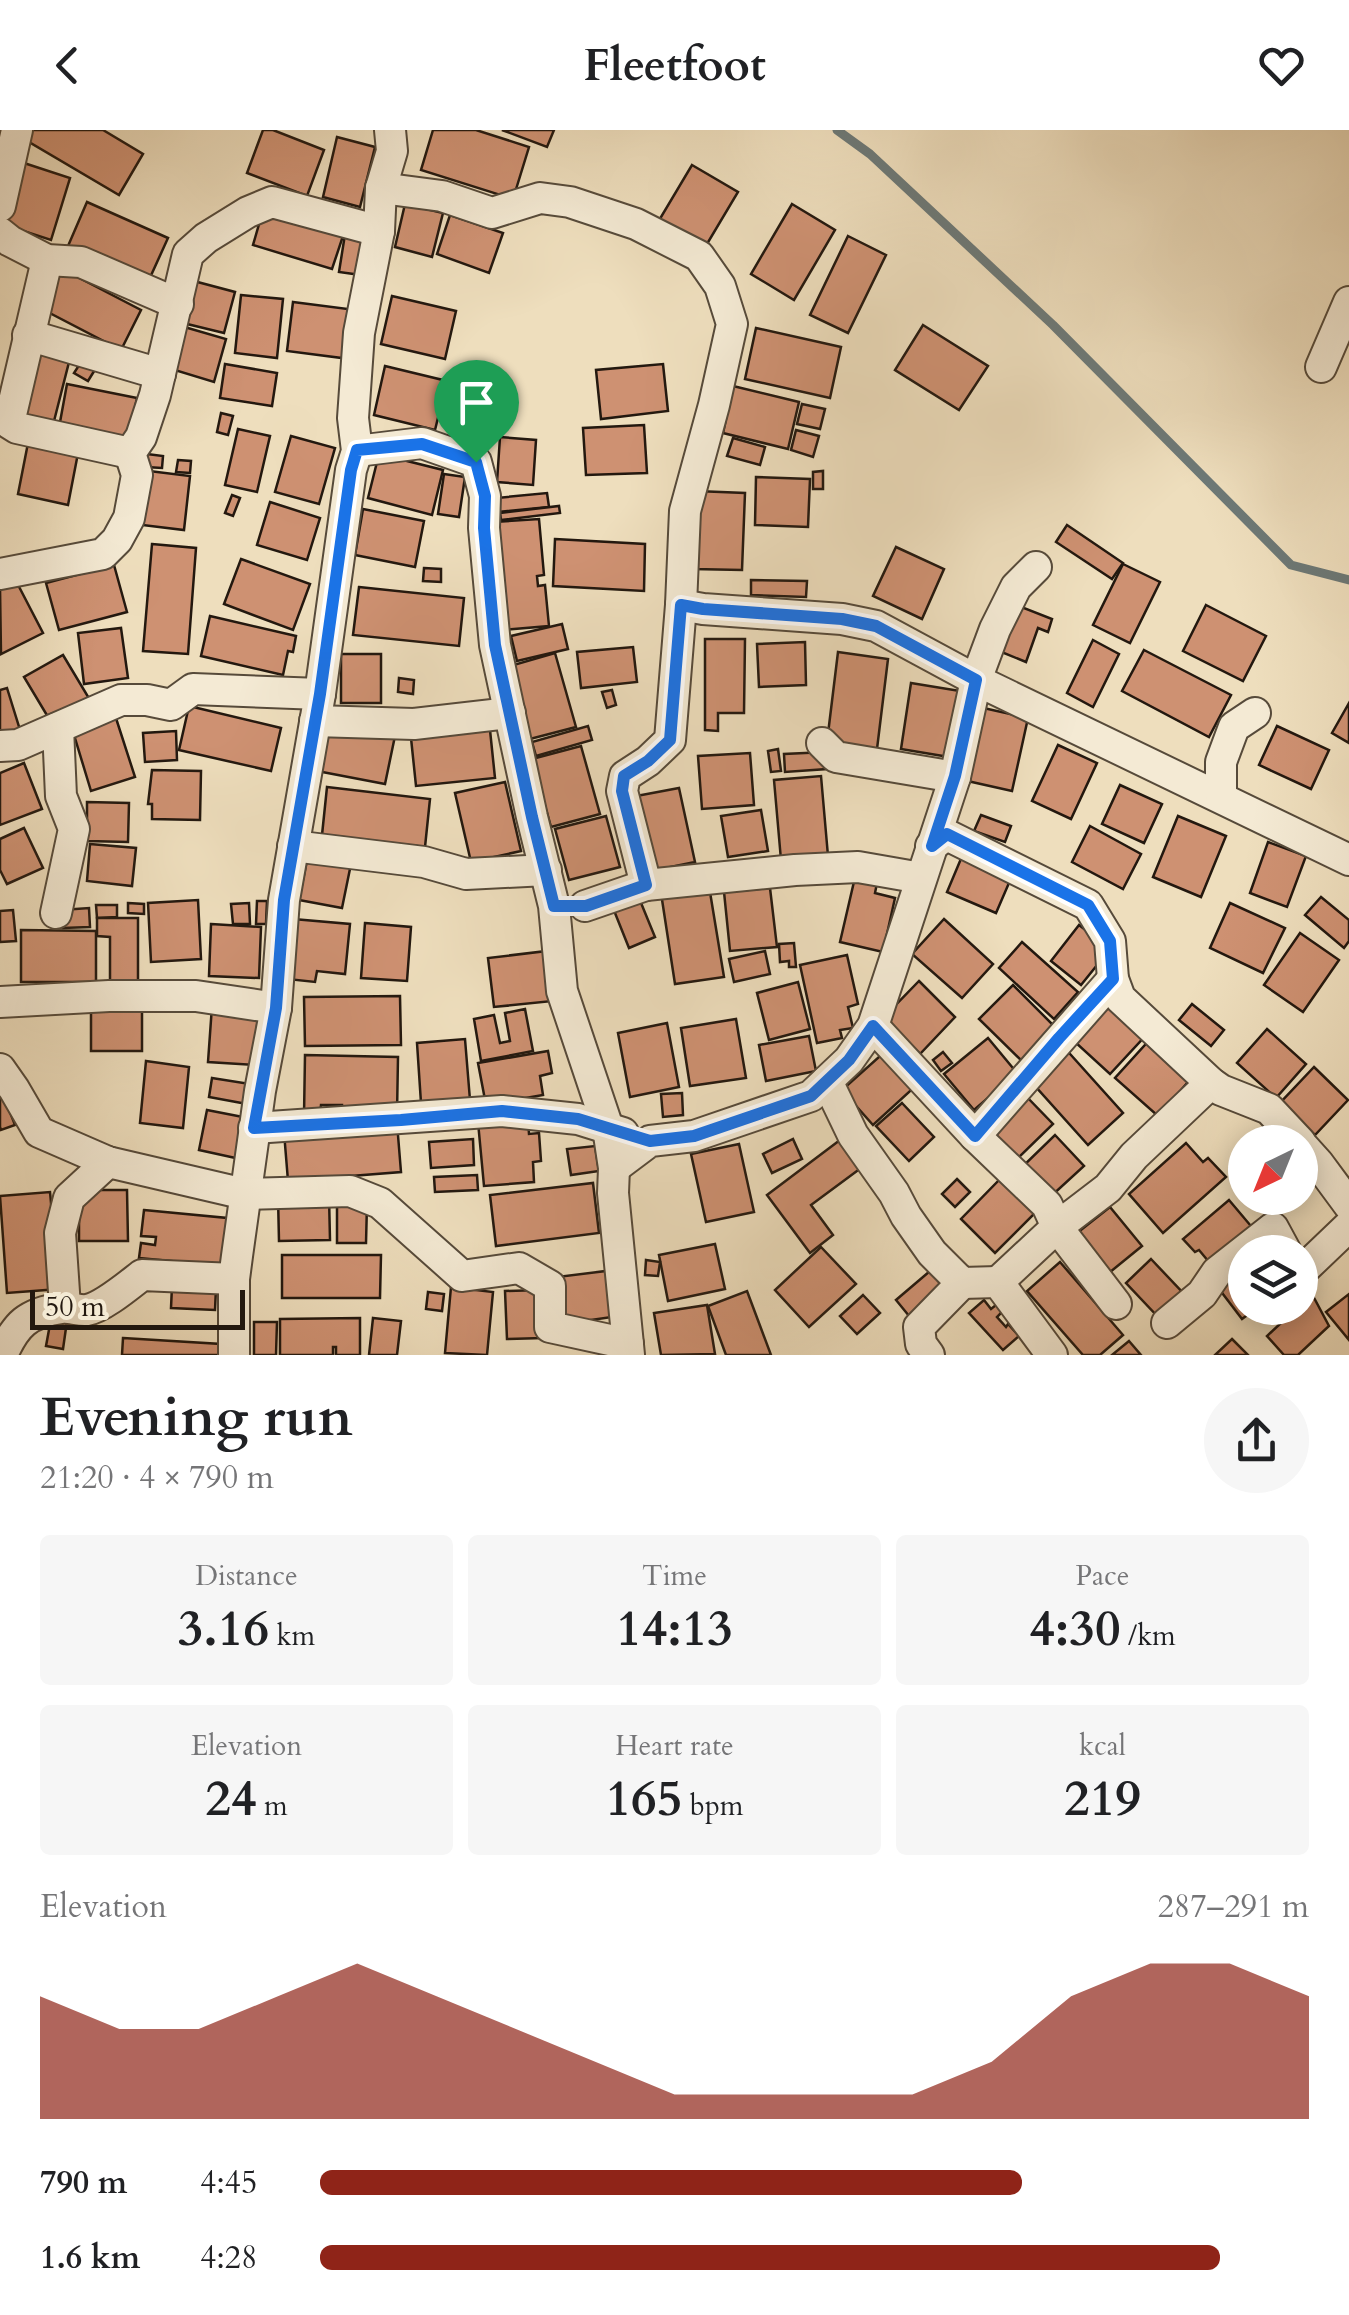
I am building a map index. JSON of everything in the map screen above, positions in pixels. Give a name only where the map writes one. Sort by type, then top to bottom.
[{"type":"street","points":[[0,206],[18,130]]},
{"type":"street","points":[[234,1355],[234,1278],[254,1128],[276,1008],[284,900],[357,450],[354,418],[359,333],[379,231],[382,188],[392,151],[390,130]]},
{"type":"street","points":[[382,188],[442,196],[492,214],[540,198],[570,202],[636,224],[699,256],[720,286],[732,324],[685,511],[670,740],[624,776],[622,791],[646,885]]},
{"type":"street","points":[[130,453],[141,437],[160,374],[188,254],[248,212],[272,202],[379,231]]},
{"type":"street","points":[[0,232],[47,260],[81,262],[178,304]]},
{"type":"street","points":[[47,260],[9,424],[130,453]]},
{"type":"street","points":[[1321,367],[1349,302]]},
{"type":"street","points":[[28,335],[160,374]]},
{"type":"street","points":[[0,1069],[38,1132],[108,1162],[245,1194],[350,1191],[380,1203],[462,1276],[519,1268],[550,1286],[550,1327],[629,1350],[608,1128],[562,991],[554,906],[495,645],[484,528],[485,496],[476,462],[422,444],[357,450]]},
{"type":"street","points":[[0,574],[103,554],[129,518],[137,474],[130,453]]},
{"type":"street","points":[[254,1128],[502,1111],[578,1119],[650,1141],[694,1136],[811,1096],[849,1060],[873,1026],[955,776],[976,680],[1016,587],[1036,568]]},
{"type":"street","points":[[681,605],[842,619],[876,626],[976,680],[1349,860]]},
{"type":"street","points":[[0,746],[18,745],[121,700],[170,705],[193,689],[414,724],[510,713]]},
{"type":"street","points":[[1221,798],[1220,762],[1234,727],[1255,713]]},
{"type":"street","points":[[56,913],[74,828],[60,796],[58,728]]},
{"type":"street","points":[[822,743],[836,757],[955,776]]},
{"type":"street","points":[[932,846],[947,834],[1088,905],[1110,941],[1113,979],[1120,998],[1211,1083],[1269,1108],[1284,1125]]},
{"type":"street","points":[[294,846],[424,862],[466,874],[546,870]]},
{"type":"street","points":[[554,906],[586,906],[646,885],[794,870],[858,867],[921,878]]},
{"type":"street","points":[[560,955],[574,937],[586,906]]},
{"type":"street","points":[[975,1136],[1113,979]]},
{"type":"street","points":[[0,1002],[196,996],[276,1008]]},
{"type":"street","points":[[873,1026],[975,1136],[1046,1205],[1116,1304]]},
{"type":"street","points":[[827,1081],[853,1135],[906,1216],[932,1253],[962,1283]]},
{"type":"street","points":[[929,1355],[921,1344],[919,1327],[962,1283],[998,1282],[1108,1188],[1134,1156],[1211,1083]]},
{"type":"street","points":[[614,1168],[650,1141]]},
{"type":"street","points":[[65,1307],[60,1233],[68,1198],[108,1162]]},
{"type":"street","points":[[1318,1163],[1349,1205]]},
{"type":"street","points":[[1318,1256],[1349,1226]]},
{"type":"street","points":[[1168,1323],[1202,1294],[1228,1263]]},
{"type":"street","points":[[2,1355],[14,1329],[31,1316],[65,1307],[88,1310],[142,1275],[234,1278]]},
{"type":"street","points":[[998,1282],[1052,1355]]},
{"type":"building","points":[[30,130],[103,130],[143,154],[119,195],[24,139]]},
{"type":"building","points":[[263,130],[273,130],[324,150],[307,196],[247,173]]},
{"type":"building","points":[[433,130],[476,130],[529,147],[513,199],[421,170]]},
{"type":"building","points":[[502,130],[554,130],[547,147]]},
{"type":"building","points":[[337,137],[375,147],[360,207],[323,197]]},
{"type":"building","points":[[24,163],[70,178],[51,240],[5,225]]},
{"type":"building","points":[[692,165],[738,192],[704,249],[658,222]]},
{"type":"building","points":[[87,202],[168,238],[148,282],[68,246]]},
{"type":"building","points":[[405,204],[443,213],[432,257],[395,247]]},
{"type":"building","points":[[792,204],[835,230],[794,300],[751,274]]},
{"type":"building","points":[[264,207],[344,233],[332,269],[253,245]]},
{"type":"building","points":[[450,215],[503,233],[489,273],[437,254]]},
{"type":"building","points":[[346,228],[368,231],[361,275],[339,272]]},
{"type":"building","points":[[848,236],[886,255],[848,333],[810,315]]},
{"type":"building","points":[[62,269],[141,310],[121,350],[42,309]]},
{"type":"building","points":[[190,280],[235,292],[224,333],[179,322]]},
{"type":"building","points":[[241,295],[283,299],[277,358],[235,353]]},
{"type":"building","points":[[392,296],[456,311],[445,359],[381,344]]},
{"type":"building","points":[[293,302],[348,309],[342,358],[287,351]]},
{"type":"building","points":[[923,325],[988,366],[959,410],[895,370]]},
{"type":"building","points":[[181,326],[226,339],[214,382],[168,368]]},
{"type":"building","points":[[756,328],[841,347],[830,398],[745,379]]},
{"type":"building","points":[[37,353],[69,362],[53,425],[21,416]]},
{"type":"building","points":[[83,359],[96,368],[88,381],[74,373]]},
{"type":"building","points":[[225,364],[277,373],[272,406],[220,398]]},
{"type":"building","points":[[663,364],[668,411],[601,419],[596,370]]},
{"type":"building","points":[[385,366],[447,381],[435,430],[374,415]]},
{"type":"building","points":[[67,384],[137,398],[127,447],[58,433]]},
{"type":"building","points":[[733,386],[799,402],[788,449],[723,433]]},
{"type":"building","points":[[802,404],[825,409],[820,429],[797,424]]},
{"type":"building","points":[[221,413],[233,416],[228,435],[217,432]]},
{"type":"building","points":[[644,425],[647,473],[586,475],[583,428]]},
{"type":"building","points":[[238,429],[270,436],[257,492],[225,485]]},
{"type":"building","points":[[796,430],[819,436],[813,457],[791,450]]},
{"type":"building","points":[[291,436],[335,448],[319,504],[275,492]]},
{"type":"building","points":[[500,437],[536,440],[533,485],[497,482]]},
{"type":"building","points":[[29,438],[79,448],[68,505],[18,494]]},
{"type":"building","points":[[733,438],[765,447],[760,465],[727,456]]},
{"type":"building","points":[[147,454],[163,456],[162,468],[146,467]]},
{"type":"building","points":[[379,454],[443,470],[432,515],[368,498]]},
{"type":"building","points":[[178,460],[191,461],[190,473],[176,472]]},
{"type":"building","points":[[141,470],[190,476],[184,530],[134,524]]},
{"type":"building","points":[[823,471],[823,489],[813,489],[813,472]]},
{"type":"building","points":[[444,474],[465,477],[459,517],[438,514]]},
{"type":"building","points":[[756,477],[810,479],[808,527],[755,525]]},
{"type":"building","points":[[696,491],[745,493],[742,570],[693,569]]},
{"type":"building","points":[[547,493],[549,507],[488,513],[486,499]]},
{"type":"building","points":[[232,495],[240,498],[233,516],[225,513]]},
{"type":"building","points":[[270,502],[320,518],[307,560],[257,545]]},
{"type":"building","points":[[559,506],[560,513],[501,520],[500,513]]},
{"type":"building","points":[[363,509],[424,521],[415,567],[355,555]]},
{"type":"building","points":[[539,519],[544,575],[537,576],[538,586],[545,585],[549,626],[503,630],[493,522]]},
{"type":"building","points":[[1067,525],[1123,563],[1112,579],[1056,542]]},
{"type":"building","points":[[555,539],[645,544],[644,591],[553,586]]},
{"type":"building","points":[[152,544],[196,548],[188,654],[143,651]]},
{"type":"building","points":[[896,547],[944,569],[922,619],[873,596]]},
{"type":"building","points":[[241,559],[310,584],[293,630],[224,604]]},
{"type":"building","points":[[1123,564],[1160,582],[1130,643],[1093,625]]},
{"type":"building","points":[[114,565],[127,612],[59,630],[46,583]]},
{"type":"building","points":[[424,568],[441,569],[441,582],[423,581]]},
{"type":"building","points":[[15,579],[43,633],[1,654],[0,587]]},
{"type":"building","points":[[751,580],[807,581],[806,597],[751,595]]},
{"type":"building","points":[[359,587],[464,598],[459,646],[353,635]]},
{"type":"building","points":[[1016,605],[1052,619],[1048,632],[1038,628],[1026,662],[999,651]]},
{"type":"building","points":[[1206,605],[1266,636],[1243,681],[1183,651]]},
{"type":"building","points":[[210,616],[296,636],[283,675],[201,656]]},
{"type":"building","points":[[562,624],[568,649],[517,661],[511,636]]},
{"type":"building","points":[[121,628],[128,678],[84,684],[78,633]]},
{"type":"building","points":[[705,639],[745,639],[744,713],[718,713],[718,731],[705,730]]},
{"type":"building","points":[[1093,640],[1119,654],[1093,707],[1067,693]]},
{"type":"building","points":[[805,642],[806,685],[759,687],[757,644]]},
{"type":"building","points":[[633,647],[637,682],[581,688],[577,652]]},
{"type":"building","points":[[1144,650],[1231,695],[1209,737],[1122,691]]},
{"type":"building","points":[[838,652],[888,659],[877,749],[827,742]]},
{"type":"building","points":[[555,653],[576,727],[530,739],[510,666]]},
{"type":"building","points":[[341,654],[381,654],[381,703],[341,703]]},
{"type":"building","points":[[63,655],[90,700],[51,722],[24,677]]},
{"type":"building","points":[[399,678],[414,680],[413,694],[398,692]]},
{"type":"building","points":[[911,683],[960,691],[949,757],[901,749]]},
{"type":"building","points":[[7,688],[20,730],[0,736],[0,690]]},
{"type":"building","points":[[612,690],[616,705],[607,708],[602,692]]},
{"type":"building","points":[[1349,703],[1349,743],[1332,733]]},
{"type":"building","points":[[189,706],[281,728],[271,771],[179,750]]},
{"type":"building","points":[[979,707],[1028,718],[1012,791],[963,780]]},
{"type":"building","points":[[114,712],[135,777],[91,791],[71,725]]},
{"type":"building","points":[[326,722],[395,736],[385,784],[317,771]]},
{"type":"building","points":[[588,726],[592,740],[536,756],[532,742]]},
{"type":"building","points":[[1277,726],[1329,750],[1311,789],[1259,765]]},
{"type":"building","points":[[490,730],[495,778],[416,786],[411,738]]},
{"type":"building","points":[[176,731],[177,760],[145,762],[143,733]]},
{"type":"building","points":[[1058,745],[1097,763],[1071,819],[1032,801]]},
{"type":"building","points":[[581,746],[600,814],[551,827],[532,759]]},
{"type":"building","points":[[778,749],[781,771],[771,772],[768,751]]},
{"type":"building","points":[[826,752],[827,769],[785,772],[784,754]]},
{"type":"building","points":[[750,753],[754,805],[702,809],[698,756]]},
{"type":"building","points":[[24,763],[42,809],[0,825],[0,773]]},
{"type":"building","points":[[152,770],[201,771],[200,820],[152,819],[152,804],[148,804]]},
{"type":"building","points":[[821,776],[828,856],[781,860],[774,780]]},
{"type":"building","points":[[505,782],[521,851],[471,862],[455,793]]},
{"type":"building","points":[[1120,785],[1162,804],[1144,843],[1102,824]]},
{"type":"building","points":[[327,787],[430,799],[425,847],[322,835]]},
{"type":"building","points":[[679,788],[695,862],[646,872],[631,797]]},
{"type":"building","points":[[87,802],[129,803],[128,842],[87,841]]},
{"type":"building","points":[[761,810],[768,851],[728,857],[721,816]]},
{"type":"building","points":[[981,815],[1011,826],[1005,842],[974,831]]},
{"type":"building","points":[[606,816],[620,867],[569,880],[555,829]]},
{"type":"building","points":[[1178,816],[1226,836],[1201,897],[1153,877]]},
{"type":"building","points":[[1090,826],[1141,854],[1123,889],[1072,862]]},
{"type":"building","points":[[24,828],[43,868],[7,884],[0,870],[0,839]]},
{"type":"building","points":[[1268,842],[1306,856],[1287,907],[1250,893]]},
{"type":"building","points":[[90,844],[136,848],[132,886],[87,881]]},
{"type":"building","points":[[309,850],[352,859],[342,908],[299,900]]},
{"type":"building","points":[[963,854],[1012,876],[996,913],[947,892]]},
{"type":"building","points":[[856,873],[878,878],[875,893],[895,898],[883,952],[840,942]]},
{"type":"building","points":[[709,886],[724,977],[675,984],[661,893]]},
{"type":"building","points":[[770,888],[777,947],[730,951],[724,892]]},
{"type":"building","points":[[1321,897],[1349,920],[1349,941],[1344,948],[1305,915]]},
{"type":"building","points":[[639,898],[655,937],[629,948],[613,908]]},
{"type":"building","points":[[198,900],[201,959],[151,962],[148,903]]},
{"type":"building","points":[[257,901],[267,901],[266,924],[256,924]]},
{"type":"building","points":[[128,903],[144,904],[144,914],[128,913]]},
{"type":"building","points":[[249,903],[250,924],[233,924],[231,904]]},
{"type":"building","points":[[1230,903],[1285,928],[1263,973],[1210,948]]},
{"type":"building","points":[[96,905],[117,905],[117,917],[97,918]]},
{"type":"building","points":[[89,908],[90,927],[63,928],[62,910]]},
{"type":"building","points":[[13,910],[16,941],[0,942],[0,911]]},
{"type":"building","points":[[97,918],[138,918],[138,985],[110,985],[110,937],[97,936]]},
{"type":"building","points":[[293,919],[350,924],[345,974],[317,971],[315,982],[287,979]]},
{"type":"building","points":[[944,919],[993,964],[962,998],[912,954]]},
{"type":"building","points":[[365,923],[411,927],[407,981],[361,978]]},
{"type":"building","points":[[211,924],[261,927],[259,978],[209,976]]},
{"type":"building","points":[[1079,925],[1110,949],[1081,985],[1051,961]]},
{"type":"building","points":[[21,930],[96,931],[96,982],[21,982]]},
{"type":"building","points":[[1300,933],[1339,960],[1303,1012],[1264,985]]},
{"type":"building","points":[[1022,942],[1078,992],[1054,1019],[999,968]]},
{"type":"building","points":[[794,943],[796,967],[789,967],[789,961],[780,962],[779,944]]},
{"type":"building","points":[[547,951],[553,1001],[494,1007],[488,958]]},
{"type":"building","points":[[765,951],[770,974],[734,982],[729,959]]},
{"type":"building","points":[[847,955],[858,1004],[848,1007],[853,1028],[840,1030],[842,1038],[817,1043],[800,965]]},
{"type":"building","points":[[919,981],[955,1017],[920,1054],[883,1018]]},
{"type":"building","points":[[798,982],[810,1029],[769,1040],[757,993]]},
{"type":"building","points":[[1013,985],[1058,1030],[1024,1063],[979,1019]]},
{"type":"building","points":[[400,996],[401,1045],[305,1046],[304,997]]},
{"type":"building","points":[[1113,1001],[1148,1033],[1110,1074],[1075,1042]]},
{"type":"building","points":[[91,1003],[142,1003],[142,1051],[91,1051]]},
{"type":"building","points":[[1192,1004],[1224,1030],[1211,1046],[1179,1020]]},
{"type":"building","points":[[212,1006],[258,1009],[255,1065],[208,1062]]},
{"type":"building","points":[[525,1009],[533,1051],[481,1061],[474,1019],[494,1015],[500,1043],[510,1041],[505,1013]]},
{"type":"building","points":[[736,1019],[746,1078],[690,1086],[681,1028]]},
{"type":"building","points":[[667,1023],[679,1087],[630,1097],[618,1033]]},
{"type":"building","points":[[1267,1029],[1306,1064],[1276,1098],[1237,1063]]},
{"type":"building","points":[[1154,1035],[1196,1073],[1158,1116],[1115,1078]]},
{"type":"building","points":[[809,1036],[816,1071],[766,1081],[759,1045]]},
{"type":"building","points":[[988,1038],[1017,1073],[974,1110],[944,1074]]},
{"type":"building","points":[[465,1039],[470,1100],[421,1103],[417,1043]]},
{"type":"building","points":[[1062,1045],[1123,1113],[1088,1145],[1027,1077]]},
{"type":"building","points":[[889,1048],[920,1082],[873,1125],[842,1090]]},
{"type":"building","points":[[548,1051],[552,1073],[540,1076],[543,1095],[486,1105],[478,1063]]},
{"type":"building","points":[[943,1052],[952,1063],[941,1071],[933,1060]]},
{"type":"building","points":[[305,1055],[398,1057],[397,1114],[342,1113],[342,1105],[321,1105],[320,1116],[304,1116]]},
{"type":"building","points":[[146,1061],[189,1067],[183,1128],[140,1123]]},
{"type":"building","points":[[1314,1067],[1348,1100],[1318,1132],[1318,1125],[1304,1125],[1280,1103]]},
{"type":"building","points":[[212,1078],[250,1084],[247,1104],[209,1097]]},
{"type":"building","points":[[0,1086],[15,1125],[1,1130],[0,1127]]},
{"type":"building","points":[[682,1093],[683,1115],[663,1117],[661,1094]]},
{"type":"building","points":[[1024,1094],[1053,1124],[1015,1161],[986,1130]]},
{"type":"building","points":[[902,1103],[934,1137],[909,1161],[876,1126]]},
{"type":"building","points":[[207,1110],[248,1118],[240,1159],[199,1150]]},
{"type":"building","points":[[528,1119],[529,1134],[539,1133],[541,1161],[533,1162],[534,1182],[484,1186],[478,1122]]},
{"type":"building","points":[[397,1123],[401,1172],[288,1181],[284,1132]]},
{"type":"building","points":[[1055,1135],[1084,1166],[1048,1199],[1020,1169]]},
{"type":"building","points":[[473,1139],[474,1165],[431,1168],[429,1142]]},
{"type":"building","points":[[793,1139],[802,1159],[772,1173],[763,1154]]},
{"type":"building","points":[[840,1140],[861,1168],[811,1205],[833,1235],[810,1253],[767,1195]]},
{"type":"building","points":[[1186,1143],[1203,1162],[1208,1158],[1226,1177],[1163,1233],[1129,1194]]},
{"type":"building","points":[[739,1144],[754,1212],[706,1222],[691,1154]]},
{"type":"building","points":[[595,1146],[599,1171],[571,1175],[567,1149]]},
{"type":"building","points":[[477,1175],[478,1190],[435,1192],[434,1177]]},
{"type":"building","points":[[1003,1176],[1037,1211],[995,1253],[961,1219]]},
{"type":"building","points":[[957,1179],[970,1192],[955,1207],[942,1194]]},
{"type":"building","points":[[593,1183],[599,1233],[496,1246],[490,1195]]},
{"type":"building","points":[[79,1190],[127,1190],[128,1241],[79,1241]]},
{"type":"building","points":[[50,1192],[59,1289],[7,1293],[0,1196]]},
{"type":"building","points":[[329,1196],[330,1240],[279,1241],[278,1197]]},
{"type":"building","points":[[1228,1201],[1228,1215],[1242,1215],[1256,1232],[1228,1235],[1228,1256],[1214,1268],[1183,1239]]},
{"type":"building","points":[[337,1204],[367,1204],[366,1243],[337,1243]]},
{"type":"building","points":[[1110,1207],[1142,1246],[1104,1277],[1072,1237]]},
{"type":"building","points":[[144,1210],[227,1218],[223,1266],[139,1258],[141,1243],[155,1245],[156,1237],[141,1236]]},
{"type":"building","points":[[715,1244],[725,1289],[668,1301],[659,1255]]},
{"type":"building","points":[[821,1247],[856,1284],[809,1327],[775,1290]]},
{"type":"building","points":[[282,1255],[381,1255],[380,1298],[282,1298]]},
{"type":"building","points":[[1151,1259],[1185,1295],[1160,1319],[1126,1283]]},
{"type":"building","points":[[646,1260],[660,1262],[658,1276],[645,1275]]},
{"type":"building","points":[[1060,1262],[1123,1335],[1100,1355],[1083,1355],[1027,1291]]},
{"type":"building","points":[[1228,1270],[1228,1301],[1213,1281]]},
{"type":"building","points":[[606,1271],[612,1317],[563,1324],[557,1277]]},
{"type":"building","points":[[930,1271],[948,1293],[914,1322],[896,1300]]},
{"type":"building","points":[[172,1286],[216,1288],[215,1310],[171,1308]]},
{"type":"building","points":[[451,1287],[493,1292],[487,1355],[445,1353]]},
{"type":"building","points":[[541,1290],[543,1338],[507,1339],[505,1291]]},
{"type":"building","points":[[747,1291],[771,1355],[726,1355],[708,1306]]},
{"type":"building","points":[[428,1292],[444,1294],[442,1311],[426,1309]]},
{"type":"building","points":[[1349,1294],[1349,1340],[1326,1312]]},
{"type":"building","points":[[863,1295],[880,1313],[857,1334],[840,1316]]},
{"type":"building","points":[[984,1300],[991,1309],[996,1305],[1002,1312],[997,1317],[1019,1336],[1003,1350],[969,1313]]},
{"type":"building","points":[[707,1305],[715,1354],[661,1355],[654,1313]]},
{"type":"building","points":[[1318,1305],[1329,1326],[1298,1355],[1284,1355],[1267,1336],[1279,1325],[1318,1325]]},
{"type":"building","points":[[360,1318],[360,1355],[336,1355],[333,1347],[333,1355],[280,1355],[280,1319]]},
{"type":"building","points":[[373,1318],[401,1321],[397,1355],[369,1355]]},
{"type":"building","points":[[51,1319],[67,1321],[63,1349],[46,1346]]},
{"type":"building","points":[[254,1322],[277,1322],[276,1355],[254,1355]]},
{"type":"building","points":[[123,1338],[221,1344],[220,1355],[122,1355]]},
{"type":"building","points":[[1232,1339],[1248,1355],[1215,1355]]},
{"type":"building","points":[[1129,1341],[1141,1355],[1112,1355]]},
{"type":"waterway","points":[[837,130],[870,154],[1053,325],[1291,565],[1349,580]]},
{"type":"route","points":[[422,444],[476,462],[485,496],[484,528],[495,645],[554,906],[586,906],[646,885],[622,791],[624,776],[670,740],[681,605],[842,619],[876,626],[976,680],[955,776],[932,846],[947,834],[1088,905],[1110,941],[1113,979],[975,1136],[873,1026],[849,1060],[811,1096],[694,1136],[650,1141],[578,1119],[502,1111],[254,1128],[276,1008],[284,900],[357,450],[422,444]]}]
